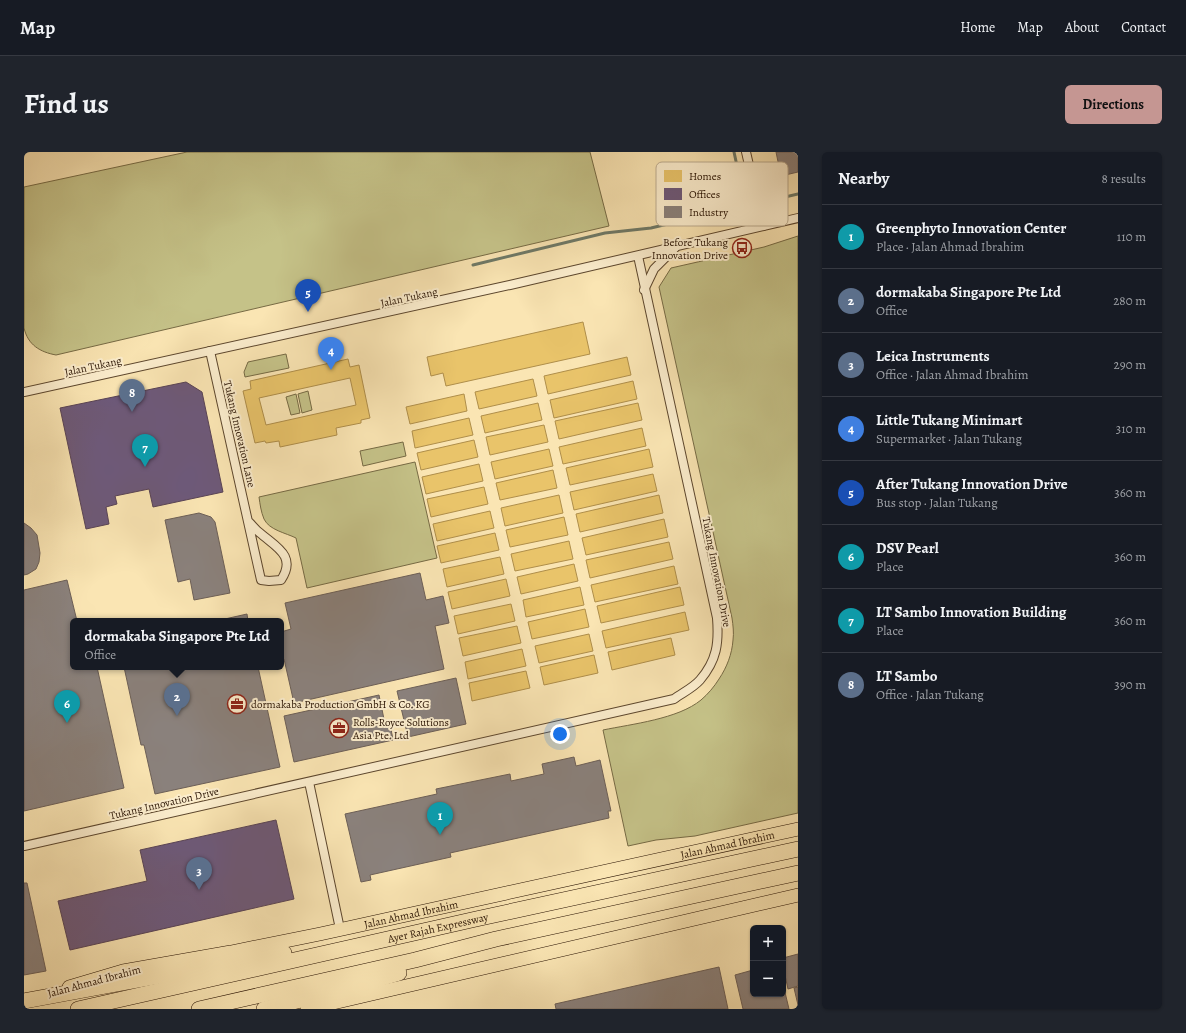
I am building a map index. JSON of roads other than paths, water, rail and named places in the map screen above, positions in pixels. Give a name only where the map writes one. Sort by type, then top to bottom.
[{"type":"highway","name":"Ayer Rajah Expressway","points":[[78,1009],[388,938],[798,849]]},
{"type":"highway","points":[[199,1009],[415,960],[496,939],[798,873]]},
{"type":"highway","points":[[24,1000],[275,954],[388,938]]},
{"type":"highway","points":[[264,1009],[383,978],[404,971],[411,966],[415,960]]},
{"type":"main road","name":"Jalan Ahmad Ibrahim","points":[[24,1000],[123,971],[231,952],[320,934],[798,829]]},
{"type":"main road","points":[[307,1009],[798,895]]},
{"type":"street","points":[[746,152],[748,162]]},
{"type":"street","name":"Jalan Tukang","points":[[788,220],[798,218]]},
{"type":"street","name":"Jalan Tukang","points":[[24,392],[503,287],[763,226]]},
{"type":"street","points":[[644,290],[654,269],[676,247]]},
{"type":"street","name":"Tukang Innovation Drive","points":[[24,846],[674,699],[699,681],[714,659],[718,640],[717,618],[644,290],[638,256]]},
{"type":"street","name":"Tukang Innovation Lane","points":[[210,351],[261,580],[281,580],[287,571],[287,565],[281,549],[260,533],[249,522]]},
{"type":"street","points":[[309,782],[340,929]]},
{"type":"waterway","points":[[734,152],[736,162]]},
{"type":"waterway","points":[[788,196],[798,194]]},
{"type":"waterway","points":[[473,265],[605,233],[659,226]]},
{"type":"place","name":"Before Tukang Innovation Drive","points":[[742,248]]},
{"type":"place","name":"After Tukang Innovation Drive","points":[[308,312]]},
{"type":"place","name":"Little Tukang Minimart","points":[[331,370]]},
{"type":"place","name":"LT Sambo","points":[[132,412]]},
{"type":"place","name":"LT Sambo Innovation Building","points":[[145,467]]},
{"type":"place","name":"dormakaba Production GmbH & Co. KG","points":[[237,704]]},
{"type":"place","name":"dormakaba Singapore Pte Ltd","points":[[177,716]]},
{"type":"place","name":"DSV Pearl","points":[[67,723]]},
{"type":"place","name":"Rolls-Royce Solutions Asia Pte. Ltd","points":[[339,728]]},
{"type":"place","name":"Greenphyto Innovation Center","points":[[440,835]]},
{"type":"place","name":"Leica Instruments","points":[[199,890]]}]
